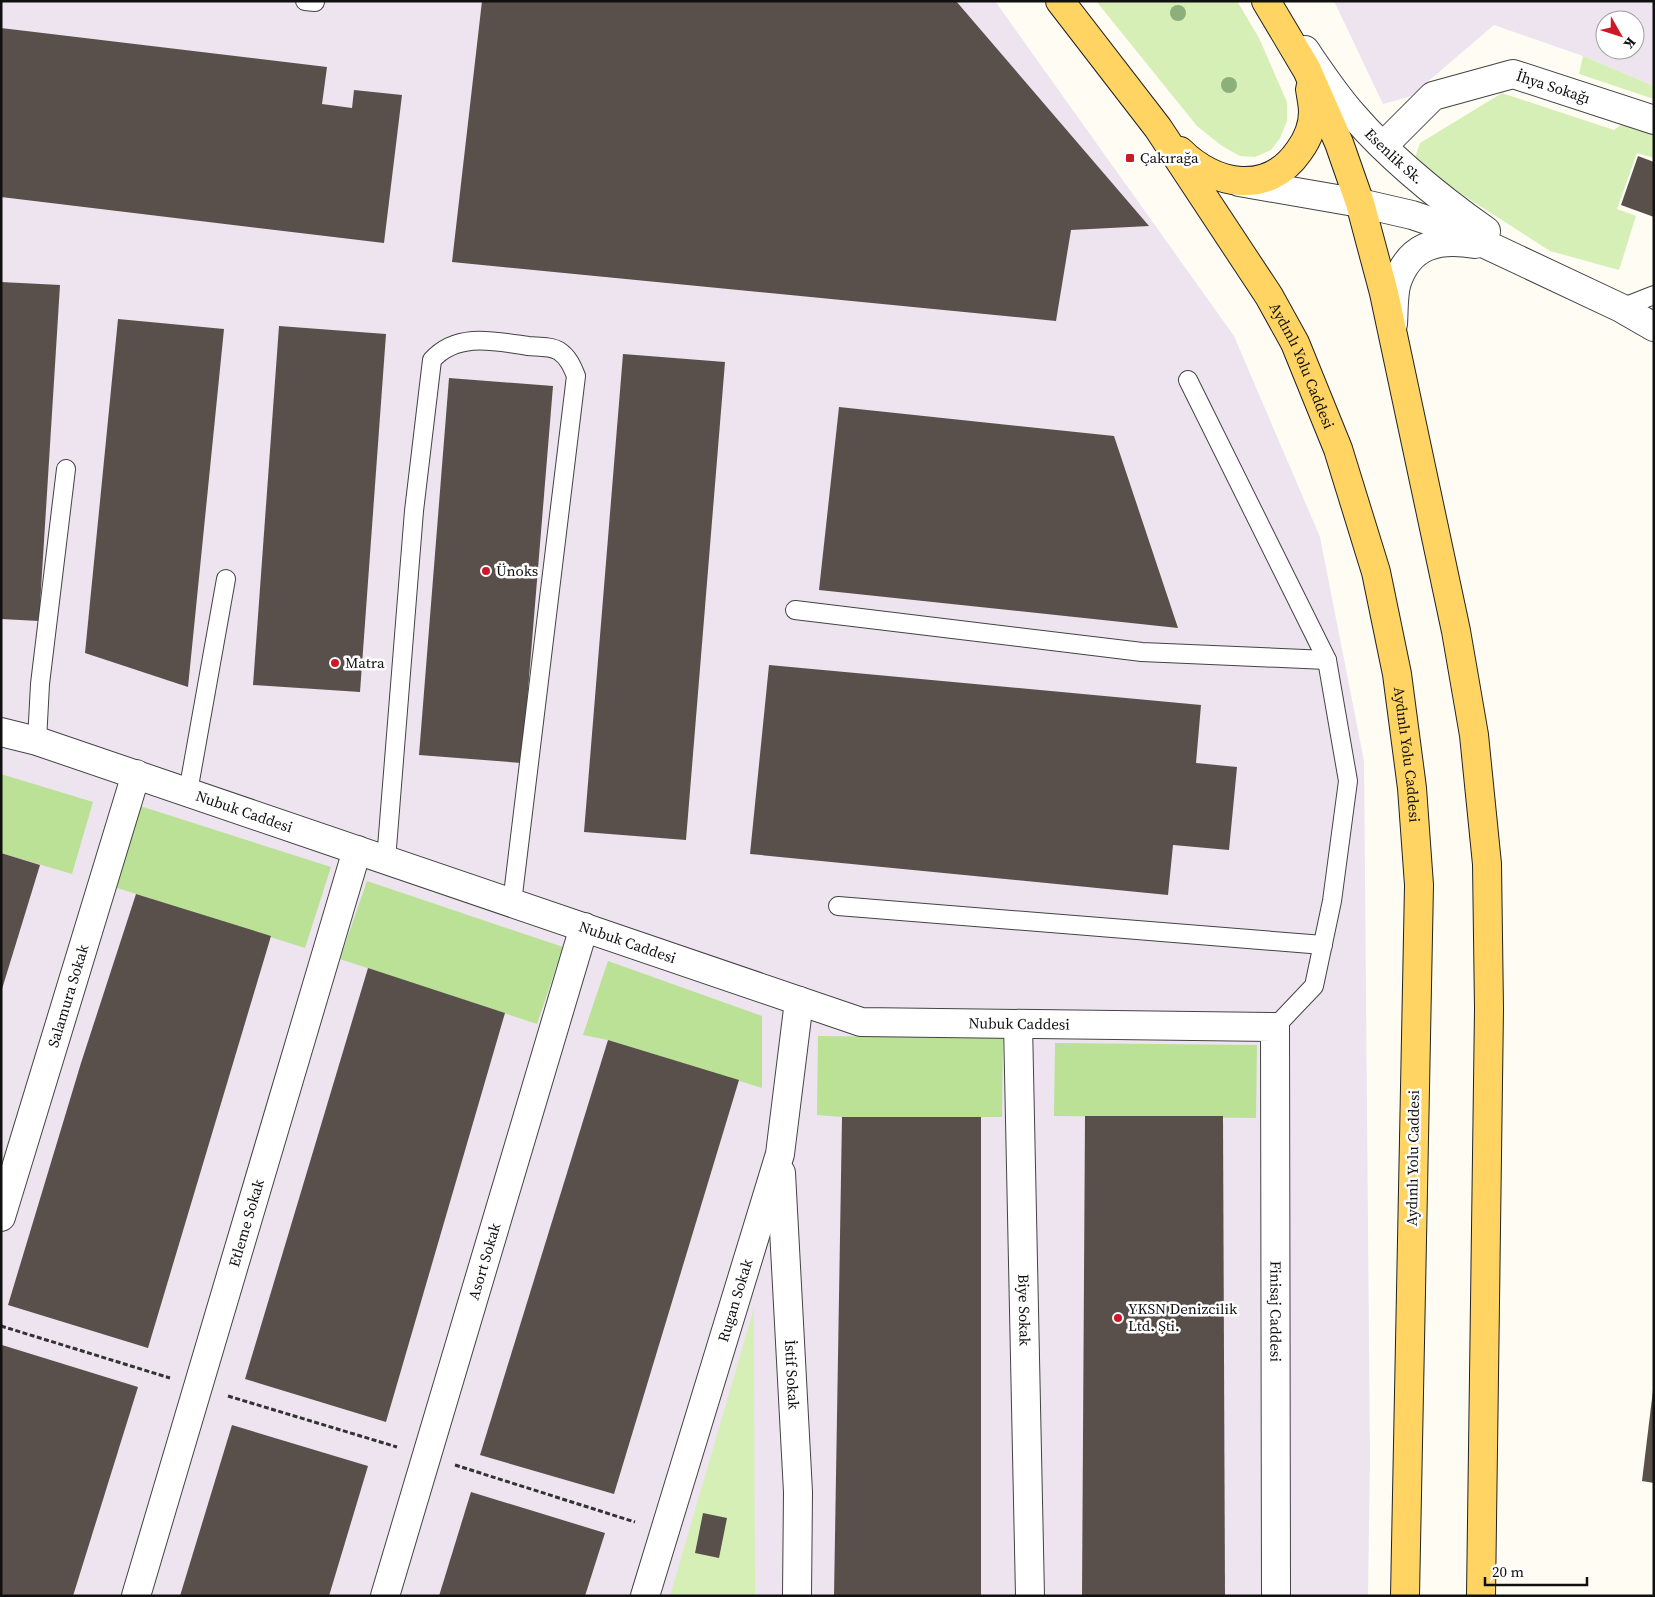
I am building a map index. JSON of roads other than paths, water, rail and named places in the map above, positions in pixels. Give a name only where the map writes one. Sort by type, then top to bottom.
[{"type":"main road","name":"Aydınlı Yolu Caddesi","points":[[1060,1],[1158,128],[1249,265],[1295,343],[1338,449],[1376,572],[1397,674],[1412,788],[1419,885],[1405,1596]]},
{"type":"main road","points":[[1268,1],[1308,70],[1339,143],[1360,203],[1384,293],[1456,631],[1474,735],[1487,864],[1489,1009],[1481,1596]]},
{"type":"main road","points":[[1158,128],[1186,157],[1211,173],[1238,182],[1269,178],[1293,161],[1307,140],[1313,112],[1308,70]]},
{"type":"street","name":"Esenlik Sk.","points":[[1268,1],[1353,115],[1383,146],[1444,201],[1553,276]]},
{"type":"street","name":"İhya Sokağı","points":[[1383,146],[1433,96],[1513,74],[1654,120]]},
{"type":"street","name":"Esenlik Sk.","points":[[1238,182],[1360,203],[1412,215],[1451,228],[1621,308],[1654,327]]},
{"type":"street","points":[[1392,336],[1397,283],[1408,262],[1425,246],[1452,240],[1492,247]]},
{"type":"street","name":"Nubuk Caddesi","points":[[1,732],[37,741],[136,774],[861,1022],[1275,1027]]},
{"type":"street","name":"Salamura Sokak","points":[[1,1217],[136,774]]},
{"type":"street","name":"Etleme Sokak","points":[[136,1596],[357,850]]},
{"type":"street","name":"Asort Sokak","points":[[386,1596],[584,927]]},
{"type":"street","name":"Rugan Sokak","points":[[645,1596],[780,1154],[799,1001]]},
{"type":"street","name":"Biye Sokak","points":[[1018,1024],[1030,1596]]},
{"type":"street","name":"Finisaj Caddesi","points":[[1275,1027],[1276,1596]]},
{"type":"street","name":"İstif Sokak","points":[[780,1154],[798,1492],[797,1596]]},
{"type":"lane","points":[[1621,308],[1654,295]]},
{"type":"lane","points":[[386,860],[414,511],[432,360],[441,351],[452,345],[477,339],[557,350],[570,360],[576,376],[512,903]]},
{"type":"lane","points":[[1188,380],[1327,660],[1348,781],[1332,901],[1314,986],[1275,1027]]},
{"type":"lane","points":[[37,741],[40,684],[66,469]]},
{"type":"lane","points":[[188,792],[226,579]]},
{"type":"lane","points":[[794,610],[1142,652],[1327,660]]},
{"type":"lane","points":[[838,906],[1323,945]]},
{"type":"place","name":"Çakırağa","points":[[1130,158]]},
{"type":"place","name":"Ünoks","points":[[486,571]]},
{"type":"place","name":"Matra","points":[[335,663]]},
{"type":"place","name":"YKSN Denizcilik Ltd. Şti.","points":[[1118,1318]]}]
